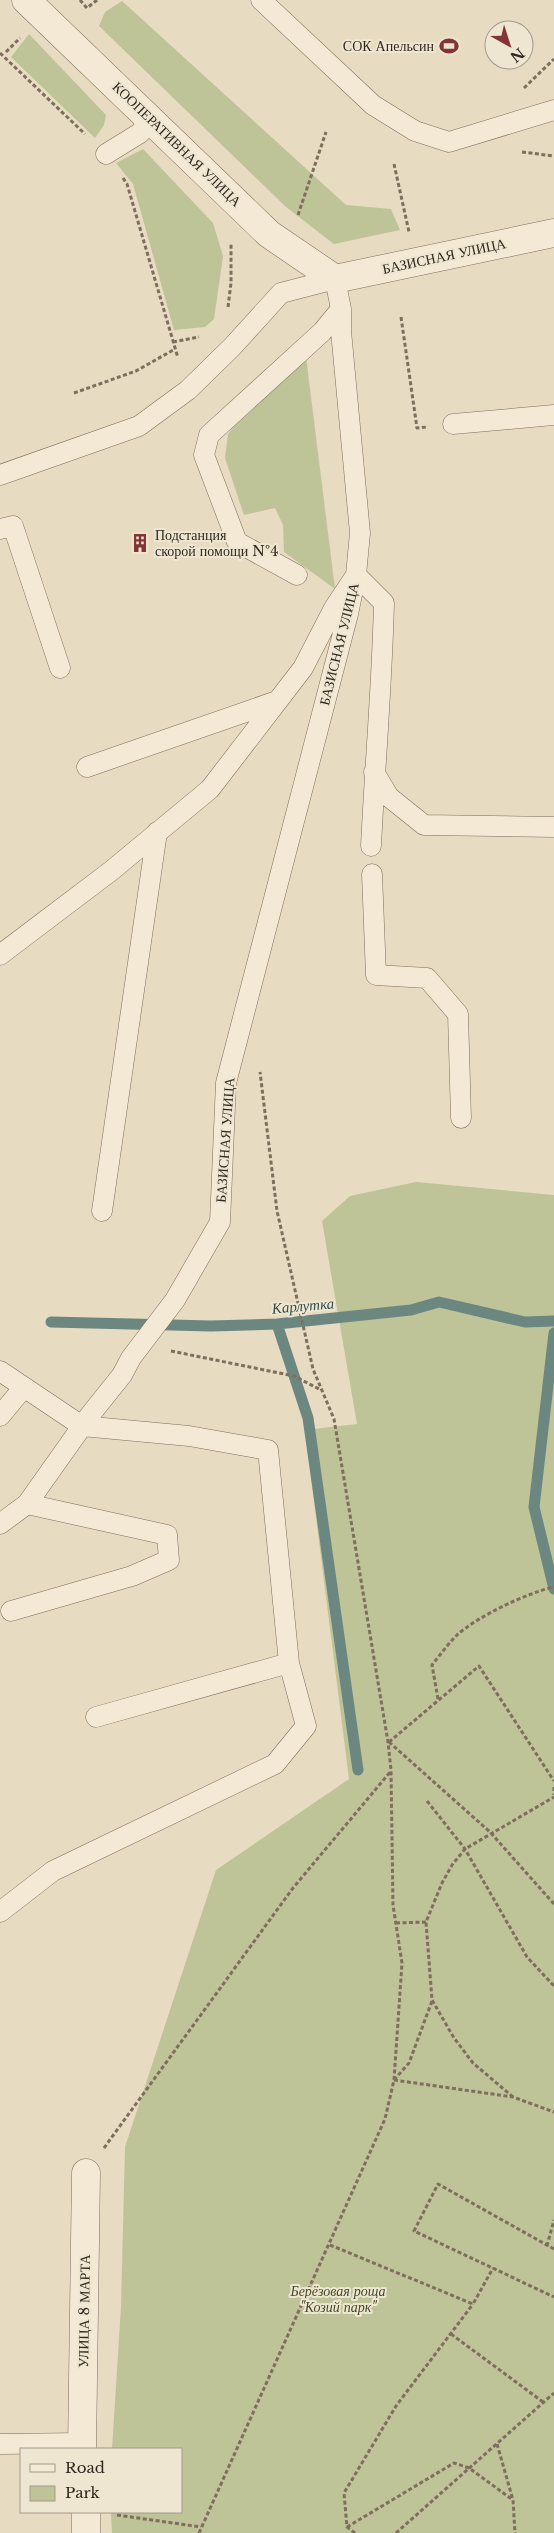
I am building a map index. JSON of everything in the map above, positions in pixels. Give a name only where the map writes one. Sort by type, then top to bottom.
[{"type":"street","name":"КООПЕРАТИВНАЯ УЛИЦА","points":[[26,0],[269,234],[335,279]]},
{"type":"street","name":"БАЗИСНАЯ УЛИЦА","points":[[335,279],[554,233]]},
{"type":"street","name":"УЛИЦА 8 МАРТА","points":[[82,2446],[86,2173]]},
{"type":"street","points":[[86,2533],[99,2513]]},
{"type":"lane","points":[[261,0],[373,105],[415,131],[449,142],[554,110]]},
{"type":"lane","points":[[106,154],[140,133],[151,120]]},
{"type":"lane","points":[[0,475],[139,426],[188,390],[232,347],[280,293],[335,279]]},
{"type":"lane","name":"БАЗИСНАЯ УЛИЦА","points":[[131,1358],[174,1300],[220,1222],[226,1083],[348,614],[356,575],[360,533],[341,331],[341,309],[335,279]]},
{"type":"lane","points":[[297,575],[237,542],[204,455],[209,435],[322,332],[341,309]]},
{"type":"lane","points":[[453,424],[554,415]]},
{"type":"lane","points":[[0,529],[13,526],[60,668]]},
{"type":"lane","points":[[0,955],[111,871],[210,789],[303,668],[334,608],[356,575],[384,603],[382,689],[374,772],[371,846]]},
{"type":"lane","points":[[87,767],[277,701]]},
{"type":"lane","points":[[374,772],[389,797],[424,825],[554,827]]},
{"type":"lane","points":[[102,1211],[158,832]]},
{"type":"lane","points":[[372,874],[376,975],[427,978],[458,1014],[461,1118]]},
{"type":"lane","points":[[0,1524],[27,1504],[82,1426],[122,1376],[131,1358]]},
{"type":"lane","points":[[0,1371],[82,1426],[189,1436],[268,1450],[289,1663],[306,1726],[275,1764],[53,1871],[0,1912]]},
{"type":"lane","points":[[0,1416],[24,1387]]},
{"type":"lane","points":[[11,1611],[132,1576],[169,1560],[167,1535],[27,1504]]},
{"type":"lane","points":[[96,1717],[289,1663]]},
{"type":"lane","points":[[0,2444],[82,2446]]},
{"type":"path","points":[[80,0],[87,8],[97,0]]},
{"type":"path","points":[[6,52],[24,33]]},
{"type":"path","points":[[0,53],[106,154],[127,184],[188,390]]},
{"type":"path","points":[[287,246],[326,132]]},
{"type":"path","points":[[394,164],[406,214]]},
{"type":"path","points":[[226,314],[231,283],[230,235]]},
{"type":"path","points":[[401,317],[417,428],[453,424]]},
{"type":"path","points":[[173,342],[200,337],[208,332]]},
{"type":"path","points":[[74,393],[136,371],[175,349]]},
{"type":"path","points":[[199,2533],[200,2527],[330,2245],[385,2119],[394,2080],[402,1963],[393,1905],[391,1770],[388,1742],[334,1419],[313,1369],[298,1309]]},
{"type":"path","points":[[131,1358],[171,1351],[294,1376],[322,1390]]},
{"type":"path","points":[[438,1700],[432,1665],[458,1634],[526,1595],[554,1587]]},
{"type":"path","points":[[388,1742],[479,1666],[554,1782]]},
{"type":"path","points":[[388,1742],[490,1832],[554,1904]]},
{"type":"path","points":[[86,2173],[293,1888],[391,1770]]},
{"type":"path","points":[[394,2080],[409,2063],[432,2000],[426,1922],[430,1908],[446,1877],[465,1849],[490,1832],[554,1796],[554,1788]]},
{"type":"path","points":[[427,1800],[465,1849],[527,1957],[554,1986]]},
{"type":"path","points":[[396,1923],[426,1922]]},
{"type":"path","points":[[432,2000],[454,2038],[473,2063],[513,2097]]},
{"type":"path","points":[[394,2080],[513,2097],[554,2112]]},
{"type":"path","points":[[554,2249],[438,2184],[414,2231],[554,2297]]},
{"type":"path","points":[[547,2246],[554,2220]]},
{"type":"path","points":[[330,2245],[473,2304]]},
{"type":"path","points":[[355,2533],[347,2527],[344,2494],[396,2406],[473,2304],[493,2268]]},
{"type":"path","points":[[451,2334],[543,2402]]},
{"type":"path","points":[[396,2533],[554,2393]]},
{"type":"path","points":[[497,2444],[514,2500],[515,2533]]},
{"type":"path","points":[[347,2527],[454,2463],[469,2468],[514,2500]]},
{"type":"path","points":[[99,2513],[200,2527]]},
{"type":"green space","points":[[122,1],[346,205],[391,209],[400,230],[334,244],[286,207],[99,26],[105,12]]},
{"type":"green space","points":[[29,34],[106,115],[104,125],[95,138],[11,57]]},
{"type":"green space","points":[[143,149],[213,223],[223,256],[214,319],[205,327],[174,330],[133,184],[116,163]]},
{"type":"green space","points":[[306,357],[335,589],[284,552],[283,525],[275,508],[244,515],[225,458],[228,434],[243,415]]},
{"type":"green space","name":"Берёзовая роща \"Козий парк\"","points":[[416,1182],[554,1195],[554,2533],[112,2533],[111,2513],[182,2513],[182,2448],[112,2448],[121,2307],[125,2147],[216,1870],[349,1779],[305,1430],[357,1424],[322,1221],[350,1196]]},
{"type":"waterway","name":"Карлутка","points":[[51,1322],[211,1326],[277,1324],[411,1310],[439,1302],[525,1322],[554,1321]]},
{"type":"waterway","points":[[277,1324],[308,1418],[358,1770]]},
{"type":"waterway","points":[[554,1333],[534,1507],[554,1589]]},
{"type":"place","name":"СОК Апельсин","points":[[449,46]]},
{"type":"place","name":"Подстанция скорой помощи №4","points":[[140,543]]}]
